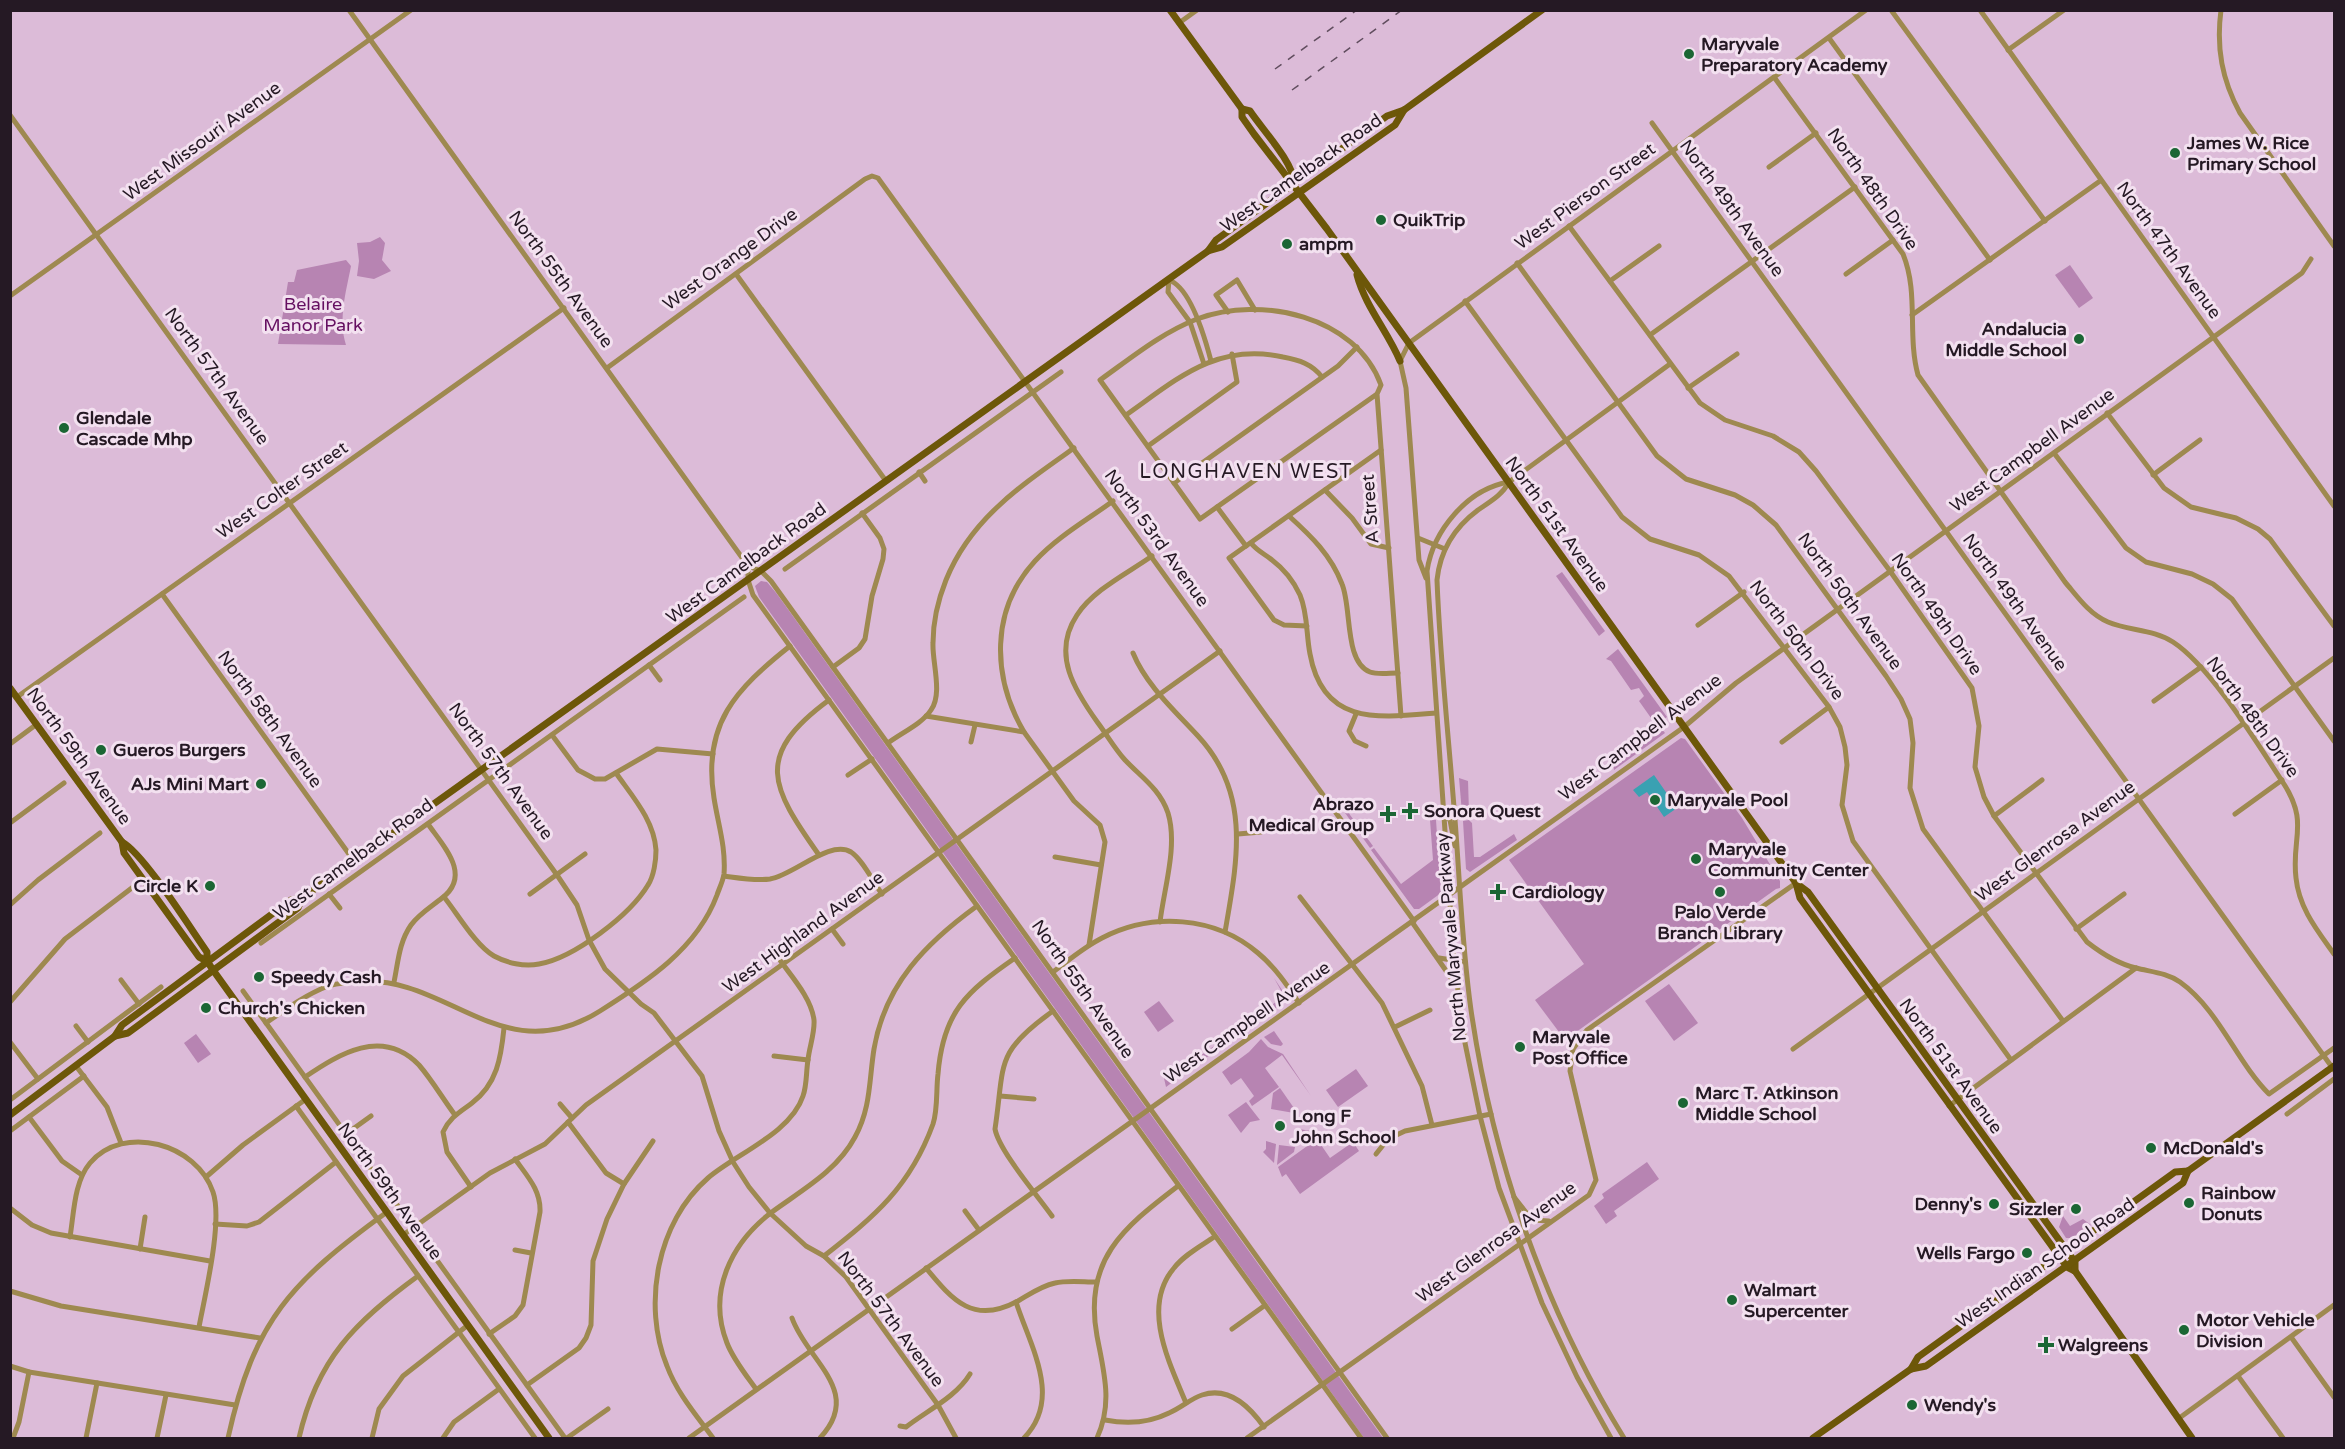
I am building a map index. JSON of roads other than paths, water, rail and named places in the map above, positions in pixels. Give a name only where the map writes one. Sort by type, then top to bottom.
[{"type":"main road","name":"North 51st Avenue","points":[[1170,10],[1242,109],[1242,117],[1254,135],[1286,179],[1294,183],[1300,191],[1796,884],[1800,898],[1948,1106],[2058,1256],[2067,1267],[2075,1271],[2192,1438]]},
{"type":"main road","name":"West Camelback Road","points":[[1208,252],[1216,240],[1294,183],[1387,116],[1404,110],[1542,10]]},
{"type":"main road","name":"West Camelback Road","points":[[10,1115],[115,1036],[122,1025],[154,996],[291,900],[302,898],[1208,252],[1222,247],[1395,126],[1404,110]]},
{"type":"main road","points":[[1356,269],[1362,293],[1385,330],[1400,361]]},
{"type":"main road","name":"North 59th Avenue","points":[[10,688],[122,842],[131,847],[207,952],[207,961],[213,970],[549,1438]]},
{"type":"main road","name":"North 51st Avenue","points":[[1796,884],[1808,892],[2075,1262]]},
{"type":"main road","name":"West Camelback Road","points":[[115,1036],[128,1033],[213,970],[269,934],[298,908],[302,898]]},
{"type":"main road","name":"West Indian School Road","points":[[1911,1369],[1918,1357],[2175,1172],[2188,1171],[2334,1068]]},
{"type":"main road","name":"West Indian School Road","points":[[1813,1438],[1911,1369],[1926,1366],[2075,1262],[2183,1183],[2188,1171]]},
{"type":"main road","points":[[2075,1262],[2075,1271]]},
{"type":"street","name":"North 55th Avenue","points":[[349,10],[748,566],[748,580],[753,595],[1360,1438]]},
{"type":"street","name":"West Missouri Avenue","points":[[10,296],[411,10]]},
{"type":"street","points":[[1179,23],[1197,10]]},
{"type":"street","name":"West Pierson Street","points":[[1409,343],[1866,10]]},
{"type":"street","points":[[1892,10],[2045,221]]},
{"type":"street","name":"North 47th Avenue","points":[[1980,10],[2334,506]]},
{"type":"street","points":[[2008,50],[2064,10]]},
{"type":"street","points":[[2221,10],[2218,30],[2220,60],[2231,96],[2240,113],[2334,246]]},
{"type":"street","points":[[1829,38],[1990,260]]},
{"type":"street","name":"North 48th Drive","points":[[1774,77],[1893,240],[1911,272],[1913,357],[1918,375],[2065,582],[2091,612],[2108,622],[2161,635],[2174,643],[2201,667],[2282,780],[2297,813],[2299,836],[2295,877],[2301,903],[2334,954]]},
{"type":"street","name":"North 57th Avenue","points":[[10,115],[557,875],[577,905],[589,940],[610,976],[654,1013],[702,1076],[719,1131],[733,1162],[770,1213],[806,1246],[824,1256],[846,1277],[938,1405],[956,1438]]},
{"type":"street","name":"North 49th Avenue","points":[[1652,123],[2334,1068]]},
{"type":"street","points":[[1769,167],[1816,133]]},
{"type":"street","name":"West Orange Drive","points":[[607,368],[872,176]]},
{"type":"street","name":"North 53rd Avenue","points":[[872,176],[878,178],[1034,391],[1457,986]]},
{"type":"street","points":[[1912,315],[2100,181]]},
{"type":"street","points":[[1650,335],[1855,187]]},
{"type":"street","name":"North 49th Drive","points":[[1569,226],[1700,403],[1725,420],[1773,436],[1799,452],[1812,465],[1890,571],[1972,688],[1979,726],[1976,766],[1984,797],[1994,816],[2087,942],[2104,954],[2136,968],[2154,970],[2178,981],[2199,998],[2269,1094],[2324,1056]]},
{"type":"street","points":[[1846,274],[1893,240]]},
{"type":"street","points":[[1610,281],[1659,246]]},
{"type":"street","name":"West Campbell Avenue","points":[[688,1438],[1684,727],[1736,683],[2302,273],[2311,260]]},
{"type":"street","name":"North 50th Avenue","points":[[1517,263],[1657,456],[1671,470],[1702,486],[1735,495],[1753,505],[1776,525],[1906,707],[1913,743],[1910,788],[1914,810],[1923,830],[2063,1022]]},
{"type":"street","points":[[736,274],[886,481]]},
{"type":"street","points":[[1204,364],[1190,322],[1168,292],[1169,280],[1178,284],[1197,319],[1211,361]]},
{"type":"street","points":[[1228,312],[1216,295],[1238,280],[1256,310]]},
{"type":"street","name":"North 50th Drive","points":[[1465,301],[1622,517],[1650,539],[1698,555],[1718,566],[1744,592],[1829,707],[1844,740],[1846,765],[1842,805],[1853,841],[2011,1060]]},
{"type":"street","name":"West Colter Street","points":[[17,697],[564,308]]},
{"type":"street","name":"A Street","points":[[1126,415],[1100,380],[1161,337],[1197,319],[1228,312],[1256,310],[1315,320],[1357,347],[1381,386],[1377,394],[1401,716]]},
{"type":"street","points":[[1400,361],[1409,343]]},
{"type":"street","points":[[1174,483],[1322,377],[1357,347]]},
{"type":"street","points":[[1322,377],[1312,366],[1290,358],[1261,353],[1232,354],[1195,367],[1126,415],[1200,519],[1377,394]]},
{"type":"street","points":[[1148,446],[1238,381],[1232,354]]},
{"type":"street","points":[[1688,388],[1737,354]]},
{"type":"street","name":"North Maryvale Parkway","points":[[1400,361],[1406,388],[1421,568],[1426,579]]},
{"type":"street","points":[[1509,482],[1670,364]]},
{"type":"street","name":"West Camelback Road","points":[[785,569],[1061,372]]},
{"type":"street","points":[[2107,413],[2164,488],[2191,507],[2235,518],[2258,529],[2270,539],[2334,626]]},
{"type":"street","points":[[2152,475],[2199,440]]},
{"type":"street","points":[[888,743],[926,716],[936,698],[932,644],[937,607],[958,557],[974,531],[994,508],[1074,448]]},
{"type":"street","points":[[1307,626],[1284,626],[1274,620],[1229,558],[1381,450]]},
{"type":"street","points":[[2054,453],[2126,548],[2146,562],[2192,574],[2213,584],[2232,599],[2334,741]]},
{"type":"street","points":[[919,472],[925,481]]},
{"type":"street","name":"North Maryvale Parkway","points":[[1509,482],[1496,484],[1464,506],[1445,525],[1433,545],[1426,579],[1454,961],[1480,1116],[1519,1245],[1570,1363],[1611,1438]]},
{"type":"street","name":"North Maryvale Parkway","points":[[1509,482],[1503,493],[1466,520],[1445,549],[1437,580],[1465,962],[1478,1053],[1491,1114],[1513,1195],[1528,1239],[1576,1353],[1624,1438]]},
{"type":"street","points":[[1325,490],[1352,518],[1371,544],[1389,548]]},
{"type":"street","points":[[1089,945],[1105,842],[1102,830],[1074,801],[1024,732],[1009,705],[999,665],[1000,636],[1007,608],[1019,582],[1036,560],[1113,501]]},
{"type":"street","points":[[1217,507],[1249,545],[1276,563],[1290,579],[1305,608],[1312,665],[1320,685],[1337,702],[1356,714],[1380,718],[1436,713]]},
{"type":"street","points":[[833,667],[863,643],[884,549],[880,538],[862,513]]},
{"type":"street","points":[[1289,516],[1318,543],[1340,577],[1348,603],[1353,652],[1357,661],[1373,673],[1398,673]]},
{"type":"street","points":[[1418,538],[1445,549]]},
{"type":"street","points":[[1152,556],[1090,600],[1077,615],[1068,634],[1066,659],[1069,677],[1077,693],[1126,760],[1154,788],[1168,813],[1170,846],[1160,922]]},
{"type":"street","points":[[748,566],[761,571]]},
{"type":"street","name":"North 55th Avenue","points":[[761,571],[958,839],[1387,1438]]},
{"type":"street","points":[[1698,625],[1744,592]]},
{"type":"street","name":"North 58th Avenue","points":[[162,594],[354,861]]},
{"type":"street","points":[[864,594],[872,596]]},
{"type":"street","name":"West Camelback Road","points":[[261,944],[269,934],[428,824],[744,597]]},
{"type":"street","points":[[266,1023],[300,1000],[330,985],[373,980],[394,982],[426,993],[478,1019],[504,1028],[534,1030],[570,1026],[598,1012],[628,992],[665,965],[691,942],[711,910],[724,876],[723,836],[712,788],[713,754],[717,729],[742,687],[790,646]]},
{"type":"street","name":"West Highland Avenue","points":[[403,1235],[471,1187],[515,1159],[545,1144],[593,1100],[1220,651]]},
{"type":"street","points":[[1133,653],[1176,715],[1199,736],[1217,762],[1230,792],[1238,834],[1225,932]]},
{"type":"street","name":"West Glenrosa Avenue","points":[[1793,1049],[2334,658]]},
{"type":"street","points":[[649,665],[660,680]]},
{"type":"street","points":[[2154,701],[2201,667]]},
{"type":"street","points":[[819,855],[791,816],[783,800],[778,784],[779,757],[789,734],[801,721],[829,700]]},
{"type":"street","points":[[1782,742],[1829,707]]},
{"type":"street","points":[[1356,714],[1349,731],[1355,741],[1366,746]]},
{"type":"street","points":[[926,716],[1024,732]]},
{"type":"street","points":[[10,744],[37,724]]},
{"type":"street","points":[[972,742],[975,725]]},
{"type":"street","points":[[552,735],[585,776],[605,779],[657,749],[713,754]]},
{"type":"street","points":[[848,776],[872,759]]},
{"type":"street","points":[[444,897],[471,933],[493,955],[508,961],[525,966],[540,964],[558,958],[589,940],[630,909],[650,884],[655,866],[653,834],[645,815],[616,774]]},
{"type":"street","points":[[1441,783],[1451,774]]},
{"type":"street","points":[[1994,816],[2042,780]]},
{"type":"street","points":[[2235,814],[2282,780]]},
{"type":"street","points":[[10,823],[64,783]]},
{"type":"street","points":[[1443,814],[1450,820],[1458,856]]},
{"type":"street","points":[[394,982],[401,945],[410,927],[421,914],[452,888],[456,872],[452,859],[428,824]]},
{"type":"street","points":[[1238,834],[1261,832]]},
{"type":"street","points":[[10,905],[38,880],[100,833]]},
{"type":"street","points":[[724,876],[771,879],[797,870],[819,855],[836,849],[851,852],[882,894]]},
{"type":"street","points":[[530,894],[585,854]]},
{"type":"street","points":[[1055,857],[1101,865]]},
{"type":"street","points":[[10,1002],[65,939],[137,884]]},
{"type":"street","name":"West Glenrosa Avenue","points":[[1247,1438],[1589,1195],[1596,1180],[1570,1071],[1573,1049],[1578,1039],[1587,1030],[1712,940],[1796,884]]},
{"type":"street","points":[[329,894],[340,909]]},
{"type":"street","points":[[2076,929],[2124,894]]},
{"type":"street","points":[[1300,897],[1378,996],[1422,1086],[1432,1125]]},
{"type":"street","points":[[756,1389],[727,1344],[721,1320],[720,1287],[731,1257],[744,1237],[770,1213],[824,1174],[848,1148],[866,1114],[876,1040],[896,987],[910,964],[931,942],[977,906]]},
{"type":"street","points":[[1053,972],[1089,945],[1125,928],[1160,922],[1193,923],[1225,932],[1264,958],[1299,1003]]},
{"type":"street","points":[[832,929],[843,944]]},
{"type":"street","points":[[713,1438],[681,1395],[666,1365],[659,1336],[655,1299],[658,1264],[671,1230],[690,1197],[708,1178],[789,1120],[804,1095],[814,1021],[810,1005],[773,950]]},
{"type":"street","points":[[824,1256],[874,1217],[899,1188],[917,1159],[934,1121],[940,1044],[951,1018],[970,993],[1015,958]]},
{"type":"street","points":[[1437,958],[1465,962]]},
{"type":"street","points":[[1948,1106],[2136,968]]},
{"type":"street","points":[[121,980],[139,1004]]},
{"type":"street","name":"West Camelback Road","points":[[10,1100],[139,1004],[154,996],[161,987]]},
{"type":"street","name":"North 59th Avenue","points":[[243,991],[566,1438]]},
{"type":"street","points":[[236,1002],[250,1001]]},
{"type":"street","points":[[1395,1027],[1430,1010]]},
{"type":"street","points":[[1052,1216],[996,1136],[1002,1065],[1017,1038],[1053,1011]]},
{"type":"street","points":[[76,1026],[88,1042]]},
{"type":"street","points":[[471,1187],[447,1152],[443,1132],[454,1115],[485,1091],[494,1079],[501,1057],[504,1028]]},
{"type":"street","points":[[10,1042],[38,1079]]},
{"type":"street","points":[[305,1077],[338,1055],[374,1045],[407,1056],[418,1065],[454,1115]]},
{"type":"street","points":[[2324,1056],[2334,1048]]},
{"type":"street","points":[[774,1056],[808,1060]]},
{"type":"street","points":[[76,1066],[107,1107],[121,1143]]},
{"type":"street","points":[[10,1131],[84,1076]]},
{"type":"street","points":[[2287,1114],[2334,1079]]},
{"type":"street","points":[[1000,1096],[1034,1099]]},
{"type":"street","points":[[206,1177],[243,1145],[306,1099]]},
{"type":"street","points":[[560,1104],[606,1173],[624,1184]]},
{"type":"street","name":"North 59th Avenue","points":[[296,1106],[535,1438]]},
{"type":"street","points":[[1376,1154],[1381,1145],[1395,1135],[1432,1125],[1491,1114]]},
{"type":"street","points":[[346,1134],[371,1116]]},
{"type":"street","points":[[29,1117],[62,1161],[82,1175]]},
{"type":"street","points":[[70,1237],[82,1175],[99,1154],[121,1143],[139,1140],[159,1143],[191,1162],[206,1177],[216,1205],[199,1327]]},
{"type":"street","points":[[527,1385],[579,1348],[586,1338],[591,1325],[593,1261],[607,1219],[624,1184],[653,1141]]},
{"type":"street","points":[[489,1334],[514,1316],[523,1305],[540,1200],[536,1187],[515,1159]]},
{"type":"street","points":[[215,1224],[247,1226],[259,1222],[336,1162]]},
{"type":"street","points":[[1096,1438],[1105,1420],[1106,1373],[1095,1316],[1096,1282],[1107,1255],[1120,1235],[1132,1221],[1178,1186]]},
{"type":"street","points":[[1513,1195],[1534,1222],[1554,1220]]},
{"type":"street","points":[[10,1208],[32,1225],[70,1237],[210,1261]]},
{"type":"street","points":[[965,1211],[979,1230]]},
{"type":"street","points":[[228,1438],[235,1405],[250,1358],[282,1303],[323,1260],[387,1212]]},
{"type":"street","points":[[140,1249],[145,1216]]},
{"type":"street","points":[[1186,1403],[1159,1326],[1158,1306],[1166,1277],[1175,1265],[1214,1237]]},
{"type":"street","points":[[515,1250],[531,1253]]},
{"type":"street","points":[[926,1268],[950,1297],[968,1309],[990,1311],[1016,1302],[1034,1290],[1056,1282],[1096,1282]]},
{"type":"street","points":[[299,1438],[303,1419],[320,1376],[338,1346],[360,1322],[418,1276]]},
{"type":"street","points":[[10,1291],[61,1306],[260,1338]]},
{"type":"street","points":[[1016,1302],[1041,1374],[1044,1398],[1033,1430],[1024,1438]]},
{"type":"street","points":[[2178,1419],[2334,1305]]},
{"type":"street","points":[[1232,1329],[1264,1306]]},
{"type":"street","points":[[792,1318],[796,1330],[828,1376],[837,1396],[836,1412],[829,1429],[820,1438]]},
{"type":"street","points":[[372,1438],[379,1409],[403,1376],[468,1325]]},
{"type":"street","points":[[2291,1337],[2334,1397]]},
{"type":"street","points":[[10,1366],[29,1372],[235,1405]]},
{"type":"street","points":[[13,1438],[20,1422],[29,1372]]},
{"type":"street","points":[[900,1426],[906,1426],[938,1405],[965,1382],[970,1374]]},
{"type":"street","points":[[2238,1376],[2283,1438]]},
{"type":"street","points":[[86,1438],[97,1383]]},
{"type":"street","points":[[443,1438],[454,1422],[499,1389]]},
{"type":"street","points":[[1105,1420],[1124,1424],[1152,1419],[1170,1413],[1203,1395],[1216,1393],[1231,1396],[1251,1407],[1264,1427]]},
{"type":"street","points":[[157,1438],[166,1395]]},
{"type":"street","points":[[566,1438],[608,1409]]},
{"type":"water","points":[[1654,775],[1677,808],[1664,817],[1647,792],[1639,797],[1633,790]]},
{"type":"railway","points":[[1275,69],[1357,10]]},
{"type":"railway","points":[[1292,90],[1402,10]]},
{"type":"place","name":"Maryvale Preparatory Academy","points":[[1689,54]]},
{"type":"place","name":"James W. Rice Primary School","points":[[2175,153]]},
{"type":"place","name":"QuikTrip","points":[[1381,220]]},
{"type":"place","name":"ampm","points":[[1287,244]]},
{"type":"place","name":"Andalucia Middle School","points":[[2079,339]]},
{"type":"place","name":"Glendale Cascade Mhp","points":[[64,428]]},
{"type":"place","name":"Gueros Burgers","points":[[101,750]]},
{"type":"place","name":"AJs Mini Mart","points":[[261,784]]},
{"type":"place","name":"Maryvale Pool","points":[[1655,800]]},
{"type":"place","name":"Sonora Quest","points":[[1410,811]]},
{"type":"place","name":"Abrazo Medical Group","points":[[1388,814]]},
{"type":"place","name":"Maryvale Community Center","points":[[1696,859]]},
{"type":"place","name":"Circle K","points":[[210,886]]},
{"type":"place","name":"Cardiology","points":[[1498,892]]},
{"type":"place","name":"Palo Verde Branch Library","points":[[1720,892]]},
{"type":"place","name":"Speedy Cash","points":[[259,977]]},
{"type":"place","name":"Church's Chicken","points":[[206,1008]]},
{"type":"place","name":"Maryvale Post Office","points":[[1520,1047]]},
{"type":"place","name":"Marc T. Atkinson Middle School","points":[[1683,1103]]},
{"type":"place","name":"Long F John School","points":[[1280,1126]]},
{"type":"place","name":"McDonald's","points":[[2151,1148]]},
{"type":"place","name":"Rainbow Donuts","points":[[2189,1203]]},
{"type":"place","name":"Denny's","points":[[1994,1204]]},
{"type":"place","name":"Sizzler","points":[[2076,1209]]},
{"type":"place","name":"Wells Fargo","points":[[2027,1253]]},
{"type":"place","name":"Walmart Supercenter","points":[[1732,1300]]},
{"type":"place","name":"Motor Vehicle Division","points":[[2184,1330]]},
{"type":"place","name":"Walgreens","points":[[2046,1345]]},
{"type":"place","name":"Wendy's","points":[[1912,1405]]},
{"type":"district","name":"LONGHAVEN WEST","points":[[1246,472]]},
{"type":"park label","name":"Belaire Manor Park","points":[[313,314]]}]
